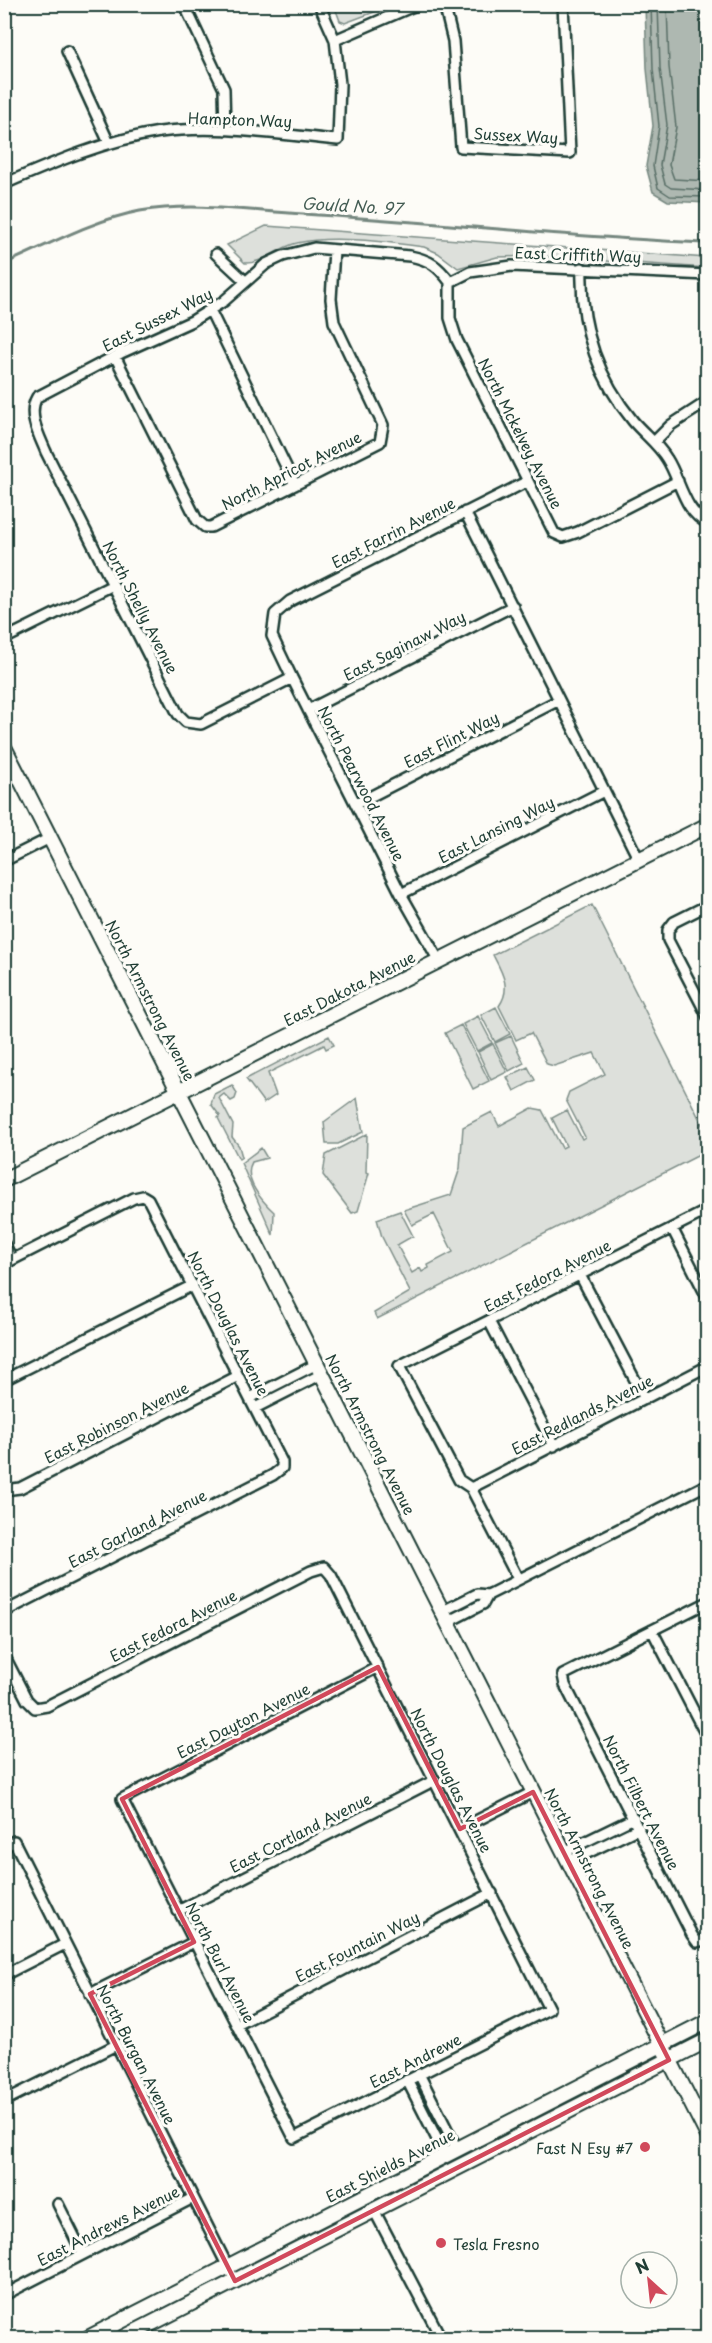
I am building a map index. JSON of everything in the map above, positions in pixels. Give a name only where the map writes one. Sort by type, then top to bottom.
[{"type":"street","points":[[184,4],[224,90],[225,130]]},
{"type":"street","points":[[319,4],[335,40],[418,4]]},
{"type":"street","name":"Sussex Way","points":[[444,4],[453,42],[461,147],[570,153],[564,4]]},
{"type":"street","name":"Hampton Way","points":[[4,184],[65,157],[109,143],[161,132],[225,130],[338,140],[340,84],[335,40]]},
{"type":"street","points":[[67,51],[109,143]]},
{"type":"street","name":"East Sussex Way","points":[[38,397],[224,302],[244,281],[266,264],[283,256],[314,248],[425,259],[438,266],[450,282]]},
{"type":"street","name":"North Apricot Avenue","points":[[115,356],[197,520],[205,527],[211,527],[380,442],[383,425],[334,322],[331,299],[334,250]]},
{"type":"street","points":[[216,254],[244,281]]},
{"type":"street","name":"East Criffith Way","points":[[450,282],[470,272],[512,266],[708,275]]},
{"type":"street","points":[[582,268],[581,299],[594,354],[605,380],[628,413],[668,459],[695,516],[708,523]]},
{"type":"street","name":"North Mckelvey Avenue","points":[[450,282],[450,318],[458,340],[554,532],[563,537],[578,532],[678,481]]},
{"type":"street","points":[[210,310],[295,485]]},
{"type":"street","name":"North Shelly Avenue","points":[[38,397],[33,405],[34,423],[46,452],[178,714],[186,723],[201,724],[292,678]]},
{"type":"street","points":[[654,442],[670,424],[708,400]]},
{"type":"street","name":"East Farrin Avenue","points":[[275,614],[290,601],[528,481]]},
{"type":"street","points":[[465,512],[639,860]]},
{"type":"street","points":[[4,639],[114,585]]},
{"type":"street","name":"East Saginaw Way","points":[[308,710],[513,606]]},
{"type":"street","name":"North Pearwood Avenue","points":[[275,614],[272,636],[401,894],[439,961]]},
{"type":"street","name":"East Flint Way","points":[[356,804],[559,700]]},
{"type":"street","name":"North Armstrong Avenue","points":[[5,748],[708,2136]]},
{"type":"street","name":"East Lansing Way","points":[[401,894],[604,791]]},
{"type":"street","name":"East Dakota Avenue","points":[[4,1180],[708,825]]},
{"type":"street","points":[[4,861],[50,838]]},
{"type":"street","points":[[708,905],[674,922],[668,930],[669,940],[708,1017]]},
{"type":"street","name":"North Douglas Avenue","points":[[6,1262],[134,1198],[143,1196],[152,1203],[280,1456],[282,1468]]},
{"type":"street","name":"East Fedora Avenue","points":[[471,1488],[459,1480],[399,1366],[708,1210]]},
{"type":"street","points":[[672,1228],[708,1299]]},
{"type":"street","points":[[4,1244],[9,1253],[6,1262]]},
{"type":"street","points":[[580,1275],[645,1399]]},
{"type":"street","points":[[4,1380],[193,1285]]},
{"type":"street","points":[[489,1321],[554,1446]]},
{"type":"street","name":"East Redlands Avenue","points":[[471,1488],[708,1366]]},
{"type":"street","points":[[252,1403],[320,1369]]},
{"type":"street","name":"East Robinson Avenue","points":[[5,1490],[20,1488],[238,1376]]},
{"type":"street","name":"East Garland Avenue","points":[[4,1612],[273,1475],[282,1468]]},
{"type":"street","points":[[445,1616],[483,1604],[488,1595],[708,1484]]},
{"type":"street","points":[[471,1488],[518,1579]]},
{"type":"street","name":"North Douglas Avenue","points":[[324,1567],[331,1575],[378,1667],[549,2009]]},
{"type":"street","name":"East Fedora Avenue","points":[[4,1655],[27,1700],[34,1708],[47,1706],[324,1567]]},
{"type":"street","points":[[708,1602],[652,1630],[708,1739]]},
{"type":"street","name":"North Filbert Avenue","points":[[652,1630],[563,1675],[565,1685],[697,1942],[708,1939]]},
{"type":"street","name":"East Dayton Avenue","points":[[122,1800],[378,1667]]},
{"type":"street","name":"East Cortland Avenue","points":[[178,1911],[435,1780]]},
{"type":"street","points":[[460,1829],[533,1792]]},
{"type":"street","name":"North Burl Avenue","points":[[122,1800],[294,2138]]},
{"type":"street","points":[[566,1857],[634,1818]]},
{"type":"street","points":[[566,1857],[639,1828]]},
{"type":"street","name":"North Burgan Avenue","points":[[4,1845],[14,1841],[235,2281]]},
{"type":"street","name":"East Fountain Way","points":[[237,2025],[492,1893]]},
{"type":"street","points":[[90,1995],[195,1942]]},
{"type":"street","points":[[4,1975],[65,1944]]},
{"type":"street","name":"East Andrewe","points":[[294,2138],[549,2009]]},
{"type":"street","name":"East Shields Avenue","points":[[88,2338],[708,2021]]},
{"type":"street","points":[[123,2338],[708,2040]]},
{"type":"street","points":[[4,2101],[116,2045]]},
{"type":"street","points":[[419,2074],[451,2152]]},
{"type":"street","points":[[407,2080],[451,2152]]},
{"type":"street","name":"East Andrews Avenue","points":[[4,2295],[193,2198]]},
{"type":"street","points":[[58,2204],[83,2254]]},
{"type":"street","points":[[374,2210],[441,2338]]},
{"type":"street","points":[[93,2338],[105,2330]]},
{"type":"highlighted area","points":[[378,1667],[460,1829],[533,1792],[669,2060],[235,2281],[90,1994],[194,1942],[122,1799]]},
{"type":"shaded area","points":[[334,5],[393,5],[345,23],[340,21]]},
{"type":"shaded area","points":[[266,226],[707,258],[707,268],[533,256],[497,257],[458,268],[438,253],[424,247],[342,239],[297,243],[258,261],[245,263],[227,245]]},
{"type":"shaded area","points":[[592,905],[707,1134],[707,1151],[377,1319],[374,1313],[410,1292],[382,1237],[377,1219],[400,1211],[413,1236],[397,1245],[412,1273],[420,1268],[422,1272],[429,1268],[428,1265],[453,1252],[434,1214],[412,1225],[404,1210],[451,1195],[460,1168],[463,1127],[492,1112],[499,1126],[532,1108],[542,1110],[562,1148],[566,1146],[552,1118],[567,1110],[582,1139],[585,1137],[566,1100],[569,1092],[605,1074],[594,1053],[554,1066],[547,1064],[531,1033],[516,1040],[499,1006],[505,993],[505,986],[493,955]]},
{"type":"shaded area","points":[[496,1007],[510,1034],[495,1042],[481,1015]]},
{"type":"shaded area","points":[[478,1016],[492,1043],[477,1051],[463,1024]]},
{"type":"shaded area","points":[[461,1025],[489,1081],[473,1089],[445,1033]]},
{"type":"shaded area","points":[[329,1036],[334,1045],[326,1049],[324,1045],[268,1073],[276,1095],[264,1103],[246,1079]]},
{"type":"shaded area","points":[[511,1036],[524,1063],[509,1071],[495,1043]]},
{"type":"shaded area","points":[[493,1044],[507,1072],[491,1080],[478,1052]]},
{"type":"shaded area","points":[[528,1067],[535,1080],[514,1091],[507,1077]]},
{"type":"shaded area","points":[[232,1085],[237,1093],[235,1099],[231,1101],[224,1094],[219,1098],[233,1125],[232,1137],[239,1146],[242,1157],[239,1159],[218,1118],[220,1116],[211,1104],[214,1094]]},
{"type":"shaded area","points":[[357,1098],[363,1132],[338,1144],[326,1144],[324,1122]]},
{"type":"shaded area","points":[[367,1134],[366,1172],[369,1173],[358,1211],[352,1213],[323,1175],[326,1155]]},
{"type":"shaded area","points":[[261,1148],[267,1158],[252,1162],[250,1176],[255,1190],[274,1212],[273,1235],[241,1163]]},
{"type":"water","points":[[645,5],[707,5],[707,203],[668,201],[653,192],[646,166],[653,126],[647,69]]},
{"type":"waterway","name":"Gould No. 97","points":[[4,264],[105,220],[140,211],[181,207],[242,209],[708,243]]},
{"type":"place","name":"Fast N Esy #7","points":[[645,2147]]},
{"type":"place","name":"Tesla Fresno","points":[[441,2243]]}]
